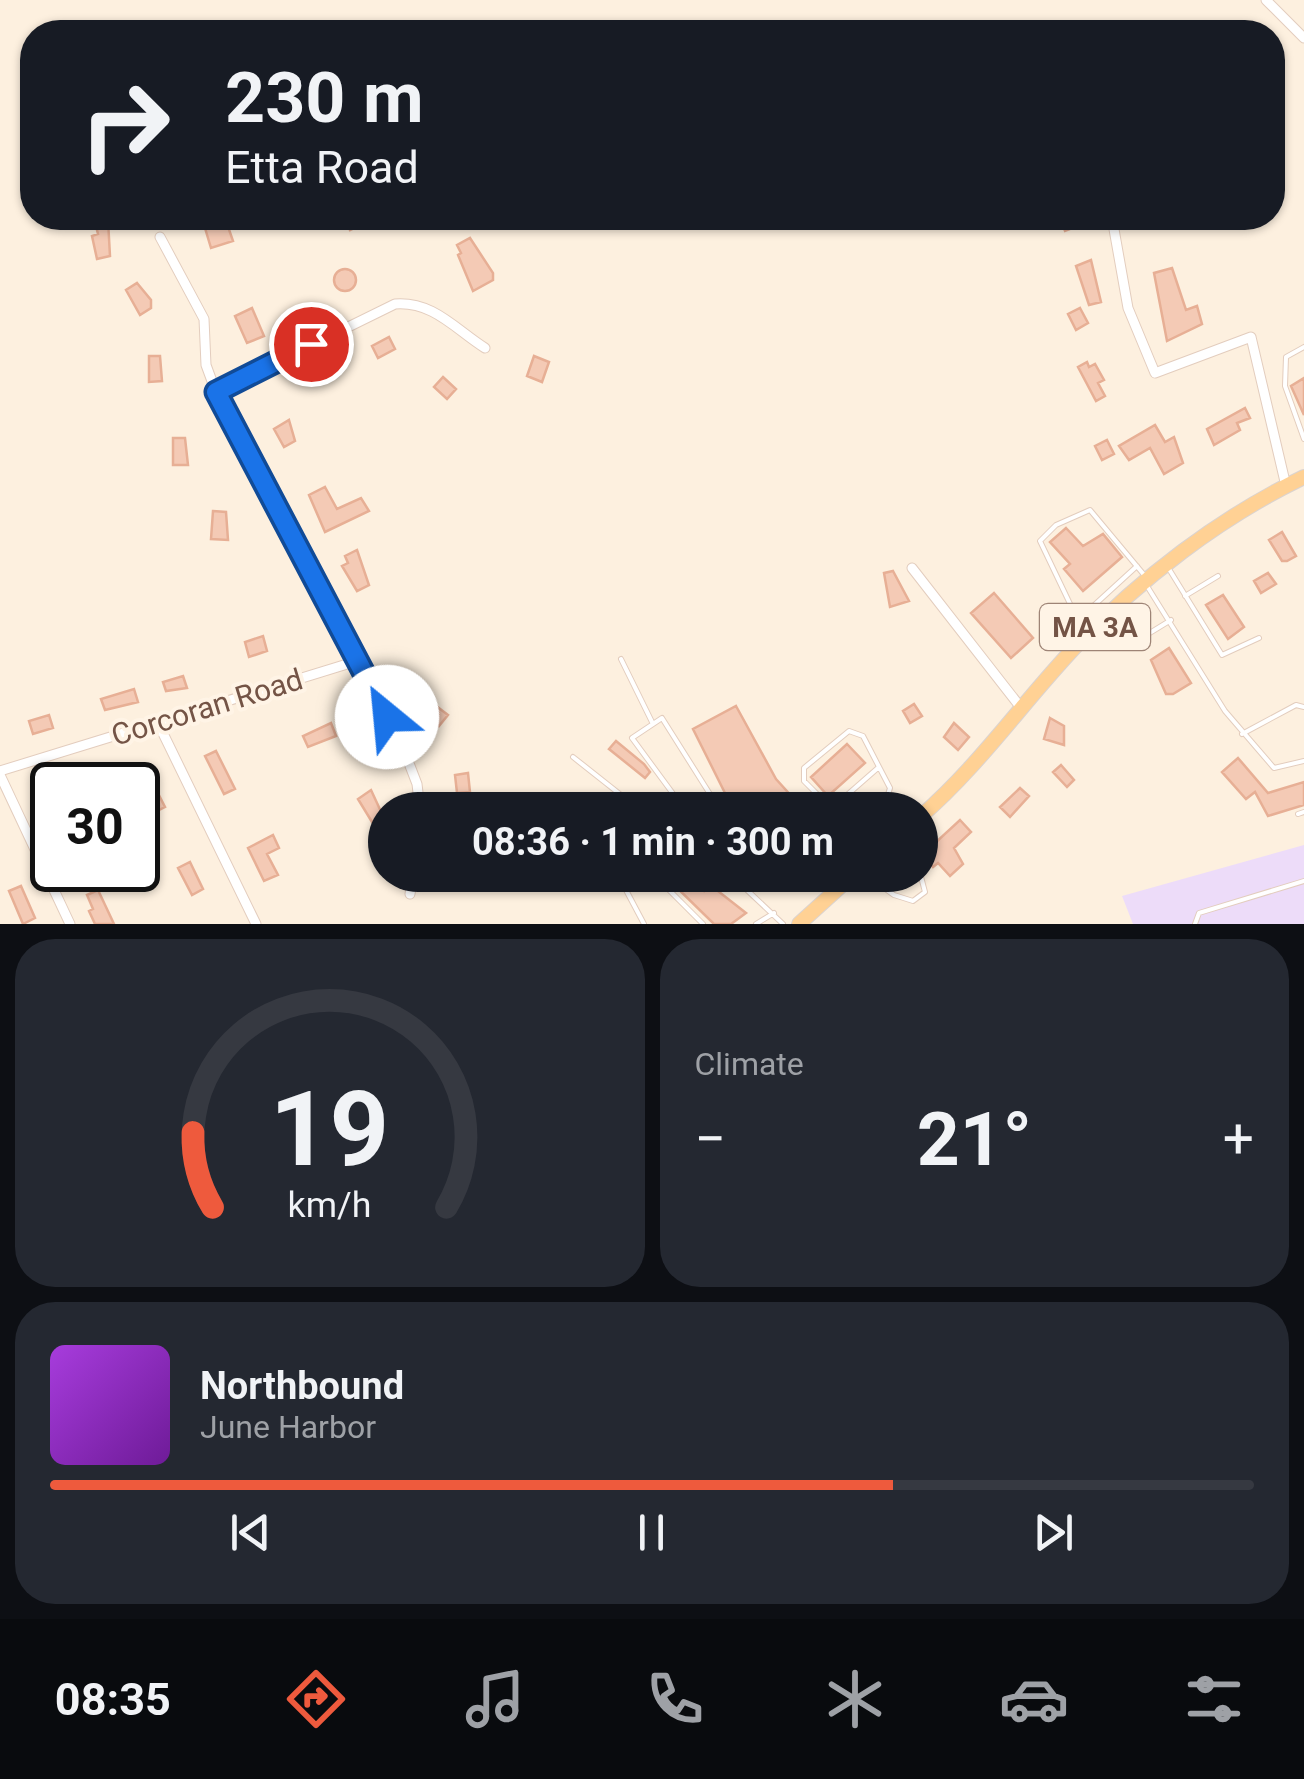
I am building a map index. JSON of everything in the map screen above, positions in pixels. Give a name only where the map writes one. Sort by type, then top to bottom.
[{"type":"main road","name":"MA 3A","points":[[938,800],[985,754],[1086,636],[1146,581],[1304,477]]},
{"type":"main road","points":[[801,924],[835,892]]},
{"type":"street","points":[[1266,0],[1304,38]]},
{"type":"street","points":[[1114,230],[1128,308],[1155,372],[1251,337],[1286,486]]},
{"type":"street","points":[[160,237],[204,319],[206,365],[216,392],[410,763],[416,792]]},
{"type":"street","points":[[216,392],[395,304],[429,308],[484,348]]},
{"type":"street","points":[[912,568],[1022,709]]},
{"type":"street","name":"Corcoran Road","points":[[0,773],[357,661]]},
{"type":"street","points":[[158,723],[256,924]]},
{"type":"street","points":[[0,773],[70,924]]},
{"type":"lane","points":[[1304,348],[1286,357],[1285,386],[1304,436]]},
{"type":"lane","points":[[1086,636],[1040,541],[1056,524],[1090,510],[1137,566],[1242,734],[1274,768],[1304,761]]},
{"type":"lane","points":[[1166,565],[1222,655],[1259,638]]},
{"type":"lane","points":[[1078,620],[1137,566]]},
{"type":"lane","points":[[1185,596],[1218,576]]},
{"type":"lane","points":[[1134,642],[1171,620]]},
{"type":"lane","points":[[621,659],[653,724]]},
{"type":"lane","points":[[1242,734],[1296,705],[1304,707]]},
{"type":"lane","points":[[672,792],[632,738],[662,718],[709,792]]},
{"type":"lane","points":[[816,792],[804,780],[804,768],[849,732],[863,736],[890,788],[887,792]]},
{"type":"lane","points":[[573,757],[617,792]]},
{"type":"lane","points":[[851,792],[880,767]]},
{"type":"lane","points":[[1195,924],[1199,913],[1304,881]]},
{"type":"lane","points":[[627,892],[644,924]]},
{"type":"lane","points":[[671,892],[702,924]]},
{"type":"lane","points":[[749,892],[783,924]]},
{"type":"lane","points":[[890,892],[913,900],[925,892]]},
{"type":"lane","points":[[756,924],[774,914]]},
{"type":"shaded area","points":[[1304,845],[1304,924],[1133,924],[1122,896]]},
{"type":"building","points":[[97,230],[109,230],[110,256],[97,259],[92,236],[98,234]]},
{"type":"building","points":[[206,230],[229,230],[233,241],[211,248]]},
{"type":"building","points":[[470,238],[493,273],[493,280],[473,291],[457,245]]},
{"type":"building","points":[[1091,260],[1101,302],[1089,305],[1076,266]]},
{"type":"building","points":[[1172,268],[1186,310],[1197,306],[1202,324],[1167,341],[1154,273]]},
{"type":"building","points":[[345,269],[356,280],[345,291],[334,280]]},
{"type":"building","points":[[137,283],[151,300],[151,308],[140,315],[126,290]]},
{"type":"building","points":[[252,308],[264,336],[247,343],[235,316]]},
{"type":"building","points":[[1080,308],[1088,323],[1076,330],[1068,314]]},
{"type":"building","points":[[389,337],[395,349],[378,358],[372,346]]},
{"type":"building","points":[[149,356],[160,356],[162,381],[149,382]]},
{"type":"building","points":[[534,356],[549,362],[542,382],[527,376]]},
{"type":"building","points":[[1087,362],[1089,367],[1095,364],[1104,380],[1098,383],[1105,396],[1096,401],[1078,367]]},
{"type":"building","points":[[443,377],[456,389],[447,399],[434,387]]},
{"type":"building","points":[[1304,378],[1304,415],[1291,386]]},
{"type":"building","points":[[1245,408],[1250,418],[1237,423],[1240,430],[1214,445],[1207,429]]},
{"type":"building","points":[[289,420],[295,441],[284,447],[274,429]]},
{"type":"building","points":[[1155,425],[1165,442],[1174,437],[1183,463],[1164,474],[1150,448],[1129,460],[1119,446]]},
{"type":"building","points":[[173,438],[185,438],[188,465],[173,465]]},
{"type":"building","points":[[1107,440],[1114,454],[1102,460],[1095,446]]},
{"type":"building","points":[[325,487],[337,509],[361,498],[369,511],[325,532],[309,495]]},
{"type":"building","points":[[213,511],[226,512],[228,540],[211,539]]},
{"type":"building","points":[[1066,528],[1083,546],[1103,534],[1122,557],[1083,591],[1064,569],[1070,564],[1050,542]]},
{"type":"building","points":[[1282,532],[1296,556],[1287,561],[1282,561],[1269,540]]},
{"type":"building","points":[[357,550],[369,585],[357,591],[342,566],[348,563],[345,556]]},
{"type":"building","points":[[893,571],[909,601],[890,607],[884,573]]},
{"type":"building","points":[[1268,573],[1276,584],[1261,593],[1254,581]]},
{"type":"building","points":[[994,593],[1033,638],[1011,658],[971,613]]},
{"type":"building","points":[[1223,595],[1244,627],[1228,639],[1206,605]]},
{"type":"building","points":[[263,636],[267,651],[249,657],[245,642]]},
{"type":"building","points":[[1169,648],[1191,683],[1173,694],[1166,694],[1151,660]]},
{"type":"building","points":[[183,676],[187,688],[166,691],[163,682]]},
{"type":"building","points":[[134,689],[138,702],[105,710],[101,699]]},
{"type":"building","points":[[423,696],[448,715],[439,726],[414,707]]},
{"type":"building","points":[[914,704],[922,716],[910,723],[903,711]]},
{"type":"building","points":[[736,706],[776,779],[788,792],[724,792],[693,729]]},
{"type":"building","points":[[49,715],[53,728],[33,734],[29,721]]},
{"type":"building","points":[[1050,718],[1064,726],[1064,745],[1044,739]]},
{"type":"building","points":[[331,723],[336,736],[308,747],[303,736]]},
{"type":"building","points":[[954,723],[969,737],[958,750],[944,737]]},
{"type":"building","points":[[616,741],[644,764],[650,772],[645,778],[609,749]]},
{"type":"building","points":[[847,744],[865,763],[832,792],[824,792],[811,777]]},
{"type":"building","points":[[216,751],[235,789],[224,794],[205,756]]},
{"type":"building","points":[[1238,758],[1268,793],[1304,782],[1304,805],[1268,816],[1255,792],[1246,799],[1222,772]]},
{"type":"building","points":[[1061,765],[1074,780],[1067,787],[1053,772]]},
{"type":"building","points":[[468,773],[470,792],[457,792],[455,775]]},
{"type":"building","points":[[1020,788],[1029,796],[1010,817],[1000,807]]},
{"type":"building","points":[[368,792],[368,815],[358,799]]},
{"type":"building","points":[[960,820],[971,832],[954,848],[963,864],[950,876],[938,863],[938,840]]},
{"type":"building","points":[[273,835],[279,848],[267,854],[278,875],[264,881],[248,848]]},
{"type":"building","points":[[190,862],[203,889],[192,895],[178,868]]},
{"type":"building","points":[[21,886],[35,918],[23,924],[9,891]]},
{"type":"building","points":[[99,892],[114,924],[95,924],[87,895]]},
{"type":"building","points":[[681,892],[719,892],[746,913],[731,924],[714,924]]},
{"type":"route","points":[[311,344],[216,392],[387,717]]}]
